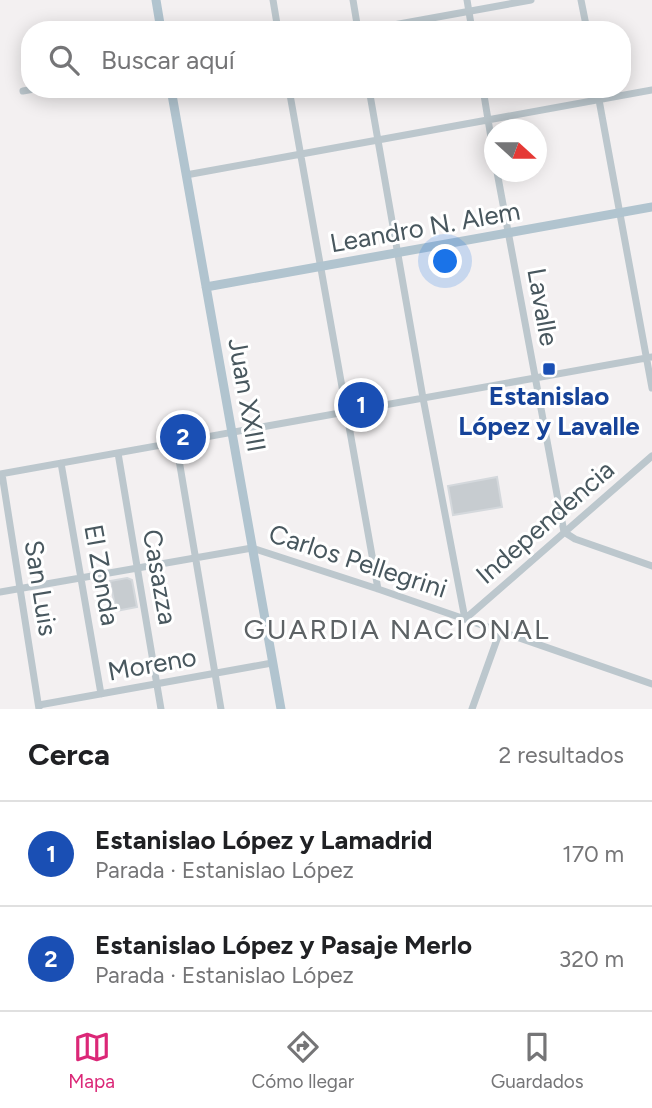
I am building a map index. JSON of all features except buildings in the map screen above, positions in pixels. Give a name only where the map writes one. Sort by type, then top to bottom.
[{"type":"main road","points":[[156,0],[160,21]]},
{"type":"main road","name":"Juan XXIII","points":[[173,98],[281,709]]},
{"type":"main road","name":"Leandro N. Alem","points":[[206,288],[652,207]]},
{"type":"street","points":[[273,0],[276,21]]},
{"type":"street","points":[[352,0],[356,21]]},
{"type":"street","points":[[467,0],[471,21]]},
{"type":"street","points":[[415,21],[531,0]]},
{"type":"street","points":[[581,0],[585,21]]},
{"type":"street","points":[[631,94],[652,90]]},
{"type":"street","points":[[291,98],[378,589]]},
{"type":"street","points":[[371,98],[465,619]]},
{"type":"street","points":[[484,98],[488,119]]},
{"type":"street","points":[[494,119],[610,98]]},
{"type":"street","points":[[599,100],[649,357],[652,388]]},
{"type":"street","points":[[186,175],[484,121]]},
{"type":"street","name":"Lavalle","points":[[499,182],[564,532]]},
{"type":"street","points":[[1,474],[649,357]]},
{"type":"street","points":[[176,442],[221,709]]},
{"type":"street","name":"Casazza","points":[[118,453],[161,709]]},
{"type":"street","name":"Independencia","points":[[465,619],[652,456]]},
{"type":"street","name":"El Zonda","points":[[61,463],[101,694]]},
{"type":"street","name":"San Luis","points":[[1,474],[39,707]]},
{"type":"street","points":[[564,532],[575,539],[652,566]]},
{"type":"street","name":"Carlos Pellegrini","points":[[0,592],[252,548],[652,684]]},
{"type":"street","points":[[472,709],[500,631]]},
{"type":"street","name":"Moreno","points":[[39,707],[272,663]]},
{"type":"place","name":"Estanislao López y Lavalle","points":[[549,369]]},
{"type":"place","name":"Estanislao López y Lamadrid","points":[[361,405]]},
{"type":"place","name":"Estanislao López y Pasaje Merlo","points":[[183,437]]},
{"type":"district","name":"GUARDIA NACIONAL","points":[[397,629]]}]
